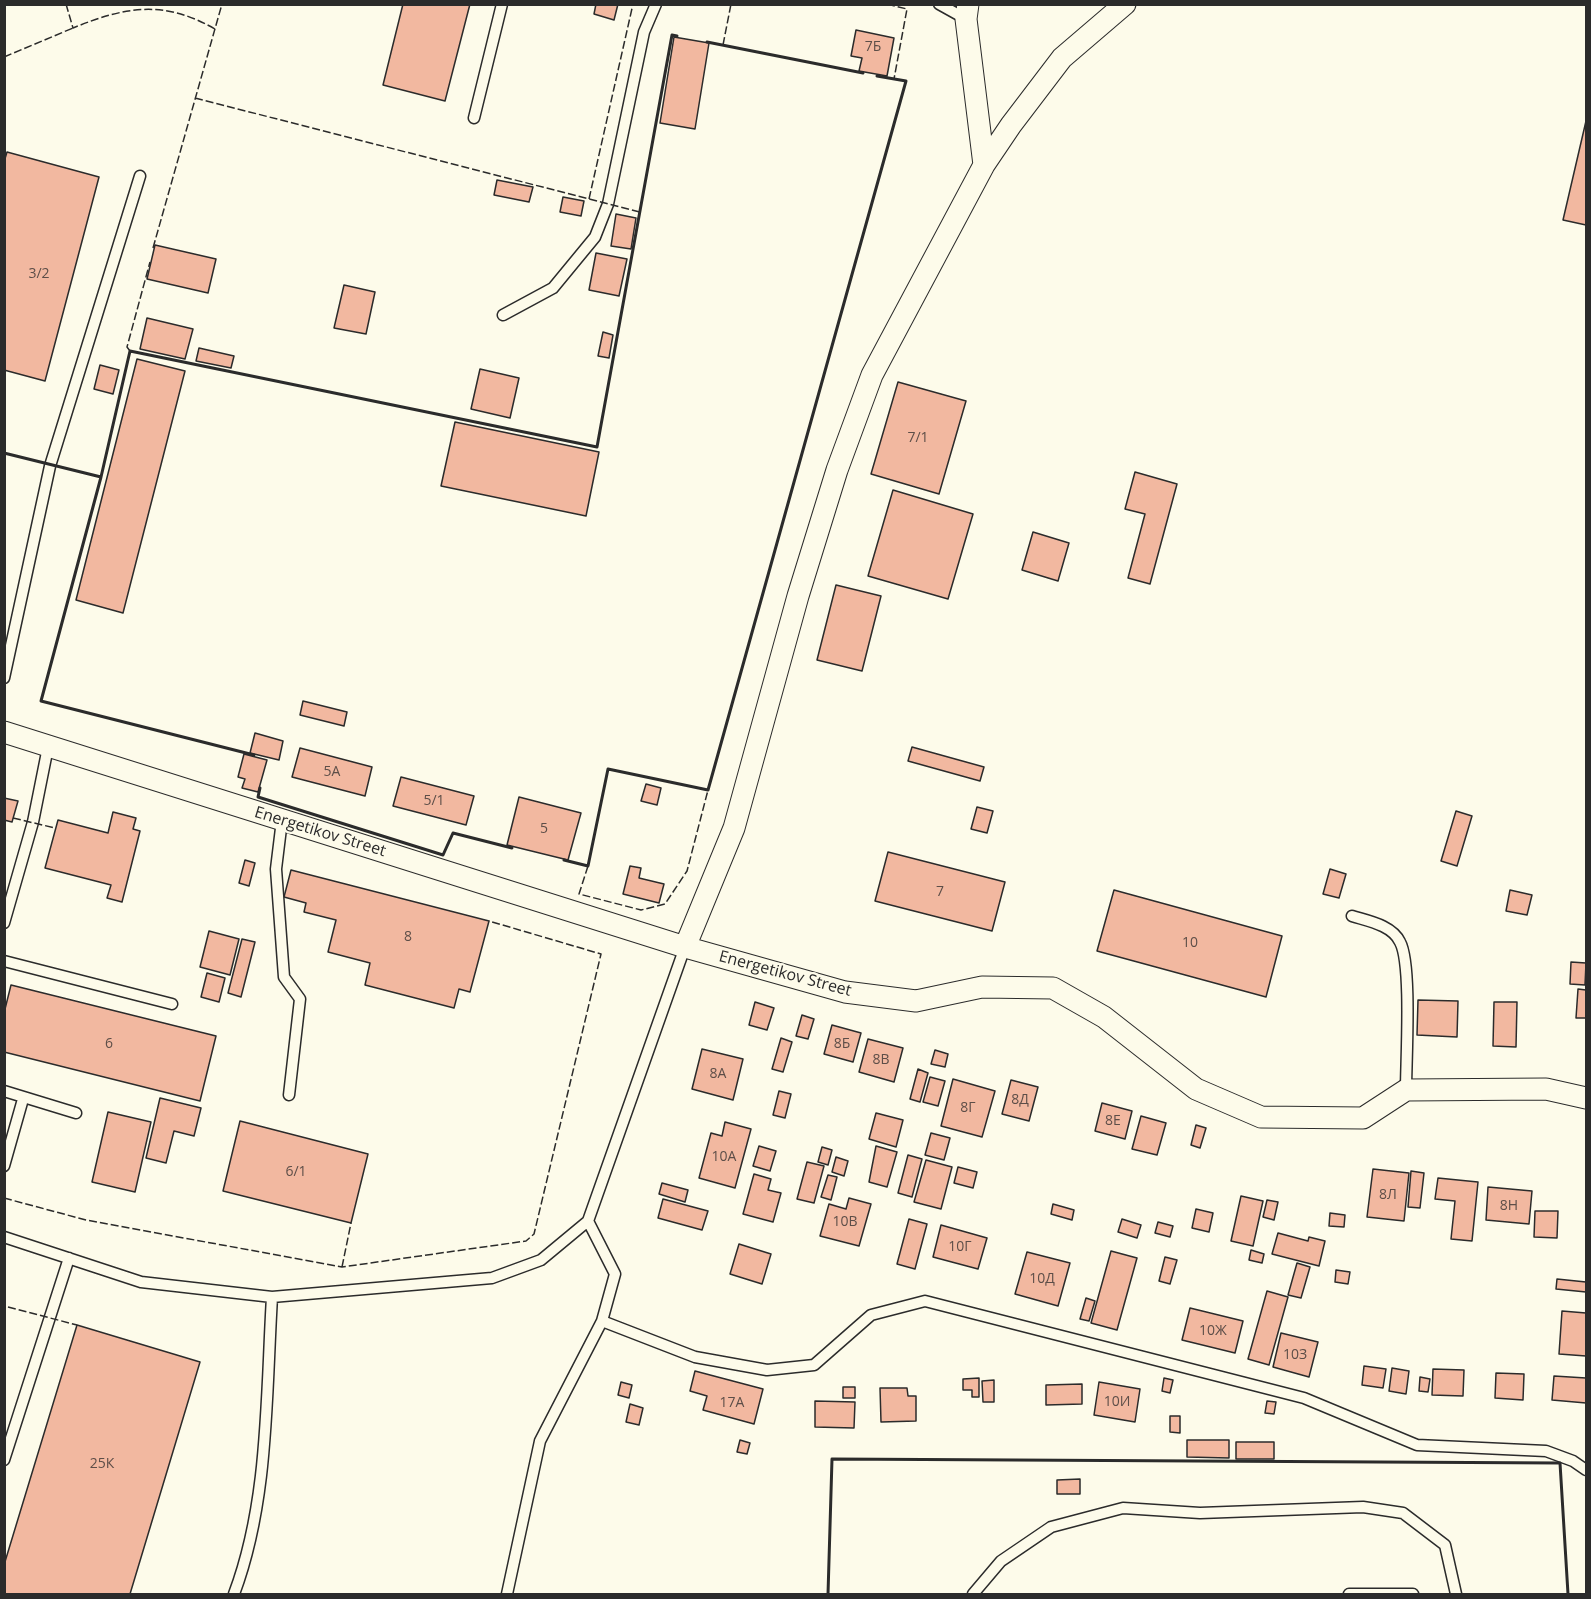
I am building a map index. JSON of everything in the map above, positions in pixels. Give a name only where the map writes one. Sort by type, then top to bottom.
[{"type":"street","points":[[685,947],[734,828],[798,596],[837,470],[872,375],[984,165],[1039,86],[1062,58],[1125,4]]},
{"type":"street","points":[[967,12],[984,165]]},
{"type":"street","name":"Energetikov Street","points":[[4,732],[685,947],[844,992],[916,1001],[982,987],[1053,988],[1104,1017],[1196,1089],[1261,1117],[1363,1118],[1406,1090]]},
{"type":"street","points":[[1406,1090],[1546,1089],[1587,1098]]},
{"type":"lane","points":[[474,118],[502,4]]},
{"type":"lane","points":[[503,315],[553,288],[595,237],[608,204],[644,32],[656,4]]},
{"type":"lane","points":[[939,4],[967,12]]},
{"type":"lane","points":[[4,678],[50,466],[140,176]]},
{"type":"lane","points":[[4,923],[33,822],[48,747]]},
{"type":"lane","points":[[282,820],[276,869],[284,977],[300,999],[289,1095]]},
{"type":"lane","points":[[1352,916],[1384,927],[1400,941],[1406,962],[1406,1090]]},
{"type":"lane","points":[[4,1237],[141,1282],[272,1297],[492,1278],[541,1260],[588,1221],[685,947]]},
{"type":"lane","points":[[4,961],[172,1004]]},
{"type":"lane","points":[[4,1091],[23,1099],[76,1113]]},
{"type":"lane","points":[[4,1166],[23,1099]]},
{"type":"lane","points":[[507,1594],[540,1441],[602,1321],[615,1274],[588,1221]]},
{"type":"lane","points":[[4,1460],[69,1258]]},
{"type":"lane","points":[[234,1594],[244,1568],[258,1507],[272,1297]]},
{"type":"lane","points":[[602,1321],[695,1357],[767,1371],[814,1365],[871,1315],[925,1300],[1304,1398],[1418,1445],[1546,1451],[1574,1461],[1587,1470]]},
{"type":"lane","points":[[973,1594],[1001,1561],[1051,1527],[1123,1508],[1200,1513],[1363,1507],[1403,1513],[1445,1545],[1455,1594]]},
{"type":"lane","points":[[1349,1594],[1413,1594]]},
{"type":"building","points":[[403,4],[470,4],[445,101],[383,85]]},
{"type":"building","points":[[596,4],[618,4],[614,20],[594,14]]},
{"type":"building","points":[[856,30],[894,38],[887,76],[859,71],[862,58],[851,56]]},
{"type":"building","points":[[674,37],[709,43],[695,129],[660,123]]},
{"type":"building","points":[[1586,121],[1586,225],[1563,220]]},
{"type":"building","points":[[7,152],[99,177],[45,381],[4,370],[4,162]]},
{"type":"building","points":[[497,180],[533,187],[529,202],[494,195]]},
{"type":"building","points":[[563,197],[584,201],[581,216],[560,212]]},
{"type":"building","points":[[616,214],[636,218],[631,249],[611,246]]},
{"type":"building","points":[[155,245],[216,259],[208,293],[147,279]]},
{"type":"building","points":[[596,253],[627,259],[619,296],[589,290]]},
{"type":"building","points":[[344,285],[375,292],[366,334],[334,328]]},
{"type":"building","points":[[147,318],[193,329],[185,359],[140,349]]},
{"type":"building","points":[[603,332],[613,335],[609,358],[598,356]]},
{"type":"building","points":[[199,348],[234,356],[231,368],[196,361]]},
{"type":"building","points":[[137,359],[185,371],[123,613],[76,600]]},
{"type":"building","points":[[100,365],[119,370],[113,394],[94,389]]},
{"type":"building","points":[[480,369],[519,378],[510,418],[471,409]]},
{"type":"building","points":[[898,382],[966,401],[939,494],[871,474]]},
{"type":"building","points":[[455,422],[599,452],[586,516],[441,486]]},
{"type":"building","points":[[1135,472],[1177,484],[1150,584],[1128,578],[1145,514],[1125,509]]},
{"type":"building","points":[[893,490],[973,514],[948,599],[868,576]]},
{"type":"building","points":[[1033,532],[1069,543],[1058,581],[1022,570]]},
{"type":"building","points":[[836,585],[881,596],[862,671],[817,660]]},
{"type":"building","points":[[303,701],[347,712],[344,726],[300,715]]},
{"type":"building","points":[[255,733],[283,741],[279,760],[250,753]]},
{"type":"building","points":[[912,747],[984,767],[980,781],[908,761]]},
{"type":"building","points":[[300,748],[372,767],[365,796],[292,777]]},
{"type":"building","points":[[244,754],[267,760],[258,792],[242,788],[245,779],[238,777]]},
{"type":"building","points":[[401,777],[474,796],[466,825],[393,806]]},
{"type":"building","points":[[646,784],[661,788],[657,805],[641,801]]},
{"type":"building","points":[[519,797],[581,813],[568,860],[507,845]]},
{"type":"building","points":[[4,798],[18,801],[12,822],[4,820]]},
{"type":"building","points":[[977,807],[993,811],[987,833],[971,829]]},
{"type":"building","points":[[1456,811],[1472,816],[1457,866],[1441,861]]},
{"type":"building","points":[[113,812],[136,818],[133,829],[140,831],[122,902],[107,898],[111,885],[45,868],[58,820],[108,833]]},
{"type":"building","points":[[888,852],[1005,882],[992,931],[875,901]]},
{"type":"building","points":[[245,860],[255,863],[249,886],[239,883]]},
{"type":"building","points":[[630,866],[641,868],[639,878],[664,884],[659,903],[623,894]]},
{"type":"building","points":[[1330,869],[1346,874],[1339,898],[1323,894]]},
{"type":"building","points":[[291,870],[489,921],[470,992],[459,989],[454,1008],[365,985],[370,963],[328,952],[336,920],[304,912],[306,903],[284,897]]},
{"type":"building","points":[[1114,890],[1282,936],[1266,997],[1097,951]]},
{"type":"building","points":[[1510,890],[1532,895],[1527,915],[1506,911]]},
{"type":"building","points":[[209,931],[239,939],[230,975],[200,967]]},
{"type":"building","points":[[242,939],[255,942],[241,997],[228,993]]},
{"type":"building","points":[[1571,962],[1586,963],[1585,985],[1570,984]]},
{"type":"building","points":[[207,973],[225,978],[219,1002],[201,997]]},
{"type":"building","points":[[11,985],[216,1036],[200,1101],[4,1052],[4,1013]]},
{"type":"building","points":[[1578,989],[1586,990],[1586,1018],[1576,1018]]},
{"type":"building","points":[[1418,1000],[1458,1001],[1457,1037],[1417,1035]]},
{"type":"building","points":[[755,1002],[774,1008],[767,1030],[749,1025]]},
{"type":"building","points":[[1494,1002],[1517,1002],[1516,1047],[1493,1046]]},
{"type":"building","points":[[802,1015],[814,1019],[808,1039],[796,1036]]},
{"type":"building","points":[[832,1025],[861,1033],[853,1062],[824,1054]]},
{"type":"building","points":[[781,1038],[792,1042],[783,1072],[772,1069]]},
{"type":"building","points":[[868,1039],[903,1048],[894,1082],[859,1072]]},
{"type":"building","points":[[702,1049],[743,1059],[733,1100],[692,1089]]},
{"type":"building","points":[[935,1050],[948,1054],[945,1067],[931,1064]]},
{"type":"building","points":[[918,1069],[928,1073],[920,1102],[910,1099]]},
{"type":"building","points":[[930,1077],[945,1081],[938,1106],[923,1102]]},
{"type":"building","points":[[953,1079],[995,1091],[982,1137],[941,1126]]},
{"type":"building","points":[[1011,1080],[1038,1087],[1029,1121],[1002,1114]]},
{"type":"building","points":[[779,1091],[791,1094],[785,1118],[773,1115]]},
{"type":"building","points":[[160,1098],[201,1108],[194,1136],[174,1131],[166,1163],[146,1158]]},
{"type":"building","points":[[1102,1103],[1132,1111],[1125,1139],[1095,1131]]},
{"type":"building","points":[[108,1112],[151,1122],[135,1192],[92,1182]]},
{"type":"building","points":[[876,1113],[903,1120],[896,1147],[869,1139]]},
{"type":"building","points":[[1141,1116],[1166,1123],[1157,1155],[1132,1149]]},
{"type":"building","points":[[240,1121],[368,1154],[351,1223],[223,1191]]},
{"type":"building","points":[[725,1122],[751,1129],[735,1188],[699,1178],[711,1133],[722,1136]]},
{"type":"building","points":[[1196,1125],[1206,1128],[1200,1148],[1191,1145]]},
{"type":"building","points":[[931,1133],[950,1138],[944,1160],[925,1155]]},
{"type":"building","points":[[759,1146],[776,1151],[770,1171],[753,1166]]},
{"type":"building","points":[[876,1146],[897,1152],[887,1187],[869,1182]]},
{"type":"building","points":[[822,1147],[832,1150],[828,1165],[818,1162]]},
{"type":"building","points":[[908,1155],[922,1159],[912,1197],[898,1193]]},
{"type":"building","points":[[836,1157],[848,1161],[844,1176],[832,1172]]},
{"type":"building","points":[[926,1160],[952,1167],[941,1209],[914,1202]]},
{"type":"building","points":[[807,1162],[824,1166],[814,1203],[797,1199]]},
{"type":"building","points":[[958,1167],[977,1172],[973,1188],[954,1183]]},
{"type":"building","points":[[1373,1169],[1409,1173],[1404,1221],[1367,1217]]},
{"type":"building","points":[[1411,1171],[1424,1173],[1420,1208],[1408,1207]]},
{"type":"building","points":[[754,1174],[771,1179],[768,1190],[781,1193],[773,1222],[743,1214]]},
{"type":"building","points":[[828,1175],[837,1177],[831,1200],[821,1197]]},
{"type":"building","points":[[1438,1178],[1478,1182],[1472,1241],[1451,1239],[1455,1201],[1435,1199]]},
{"type":"building","points":[[662,1183],[688,1190],[685,1202],[659,1194]]},
{"type":"building","points":[[1488,1187],[1532,1191],[1529,1224],[1486,1220]]},
{"type":"building","points":[[1241,1196],[1263,1201],[1253,1246],[1231,1241]]},
{"type":"building","points":[[849,1198],[871,1204],[859,1246],[820,1236],[829,1204],[846,1209]]},
{"type":"building","points":[[663,1199],[708,1211],[702,1230],[658,1218]]},
{"type":"building","points":[[1267,1200],[1278,1202],[1274,1220],[1263,1217]]},
{"type":"building","points":[[1053,1204],[1074,1210],[1072,1220],[1051,1214]]},
{"type":"building","points":[[1196,1209],[1213,1213],[1209,1232],[1192,1228]]},
{"type":"building","points":[[1535,1211],[1558,1211],[1557,1238],[1534,1237]]},
{"type":"building","points":[[1330,1213],[1345,1215],[1344,1227],[1329,1226]]},
{"type":"building","points":[[909,1219],[927,1224],[915,1269],[897,1264]]},
{"type":"building","points":[[1122,1219],[1141,1225],[1137,1238],[1118,1232]]},
{"type":"building","points":[[1158,1222],[1173,1226],[1170,1237],[1155,1233]]},
{"type":"building","points":[[941,1225],[987,1238],[978,1269],[933,1257]]},
{"type":"building","points":[[1278,1233],[1308,1241],[1309,1237],[1325,1241],[1319,1266],[1272,1254]]},
{"type":"building","points":[[739,1244],[771,1254],[762,1284],[730,1274]]},
{"type":"building","points":[[1251,1250],[1264,1254],[1262,1263],[1249,1260]]},
{"type":"building","points":[[1111,1251],[1137,1258],[1117,1330],[1091,1323]]},
{"type":"building","points":[[1027,1252],[1070,1263],[1058,1306],[1015,1294]]},
{"type":"building","points":[[1165,1257],[1177,1260],[1170,1284],[1159,1281]]},
{"type":"building","points":[[1297,1263],[1310,1267],[1301,1298],[1288,1295]]},
{"type":"building","points":[[1336,1270],[1350,1272],[1348,1284],[1335,1282]]},
{"type":"building","points":[[1557,1279],[1586,1282],[1586,1292],[1556,1289]]},
{"type":"building","points":[[1267,1291],[1288,1297],[1269,1365],[1248,1359]]},
{"type":"building","points":[[1086,1298],[1095,1301],[1089,1321],[1080,1319]]},
{"type":"building","points":[[1190,1308],[1243,1321],[1235,1353],[1182,1340]]},
{"type":"building","points":[[1562,1311],[1586,1313],[1586,1356],[1559,1354]]},
{"type":"building","points":[[77,1325],[200,1362],[130,1594],[4,1594],[4,1565]]},
{"type":"building","points":[[1281,1333],[1318,1342],[1309,1377],[1273,1367]]},
{"type":"building","points":[[1364,1366],[1386,1369],[1383,1388],[1362,1385]]},
{"type":"building","points":[[1392,1368],[1409,1371],[1406,1394],[1389,1391]]},
{"type":"building","points":[[1433,1369],[1464,1370],[1463,1396],[1432,1395]]},
{"type":"building","points":[[695,1371],[763,1389],[754,1424],[703,1410],[707,1396],[690,1391]]},
{"type":"building","points":[[1496,1373],[1524,1374],[1523,1400],[1495,1398]]},
{"type":"building","points":[[1554,1376],[1586,1378],[1586,1403],[1552,1400]]},
{"type":"building","points":[[1420,1377],[1430,1379],[1428,1392],[1419,1391]]},
{"type":"building","points":[[979,1378],[979,1397],[972,1397],[972,1390],[963,1390],[963,1379]]},
{"type":"building","points":[[1164,1378],[1173,1380],[1170,1393],[1162,1391]]},
{"type":"building","points":[[994,1380],[994,1402],[983,1402],[982,1381]]},
{"type":"building","points":[[621,1382],[632,1385],[629,1398],[618,1395]]},
{"type":"building","points":[[1099,1382],[1140,1389],[1135,1422],[1094,1415]]},
{"type":"building","points":[[1082,1384],[1082,1404],[1046,1405],[1046,1385]]},
{"type":"building","points":[[843,1387],[855,1387],[855,1398],[843,1398]]},
{"type":"building","points":[[880,1388],[907,1388],[908,1396],[916,1396],[916,1421],[881,1422]]},
{"type":"building","points":[[815,1401],[855,1402],[854,1428],[815,1427]]},
{"type":"building","points":[[1267,1401],[1276,1402],[1274,1414],[1265,1413]]},
{"type":"building","points":[[630,1404],[643,1408],[639,1425],[626,1422]]},
{"type":"building","points":[[1170,1416],[1180,1416],[1180,1433],[1170,1432]]},
{"type":"building","points":[[740,1440],[750,1443],[747,1454],[737,1452]]},
{"type":"building","points":[[1187,1440],[1229,1440],[1229,1458],[1187,1457]]},
{"type":"building","points":[[1236,1442],[1274,1442],[1274,1459],[1236,1459]]},
{"type":"building","points":[[1080,1479],[1080,1494],[1057,1494],[1057,1480]]},
{"type":"fence","points":[[66,4],[73,28],[111,15],[145,9],[179,14],[215,29]]},
{"type":"fence","points":[[153,248],[222,4]]},
{"type":"fence","points":[[589,199],[633,4]]},
{"type":"fence","points":[[723,45],[731,4]]},
{"type":"fence","points":[[887,4],[907,9],[894,79]]},
{"type":"fence","points":[[4,57],[73,28]]},
{"type":"fence","points":[[195,98],[640,212]]},
{"type":"fence","points":[[130,351],[127,347],[150,262]]},
{"type":"fence","points":[[588,866],[579,894],[641,910],[665,904],[687,871],[708,790]]},
{"type":"fence","points":[[13,818],[55,828]]},
{"type":"fence","points":[[4,1198],[86,1220],[342,1267],[526,1241],[534,1234],[601,954],[489,921]]},
{"type":"fence","points":[[342,1267],[351,1223]]},
{"type":"fence","points":[[8,1307],[77,1325]]},
{"type":"wall","points":[[101,477],[130,351],[597,447],[672,35],[677,36]]},
{"type":"wall","points":[[707,42],[863,73]]},
{"type":"wall","points":[[564,860],[588,866],[608,769],[708,790],[906,81],[877,76]]},
{"type":"wall","points":[[4,453],[101,477],[41,701],[254,755]]},
{"type":"wall","points":[[260,788],[258,797],[443,855],[453,833],[512,848]]},
{"type":"wall","points":[[828,1594],[832,1459],[1560,1463],[1568,1594]]}]
